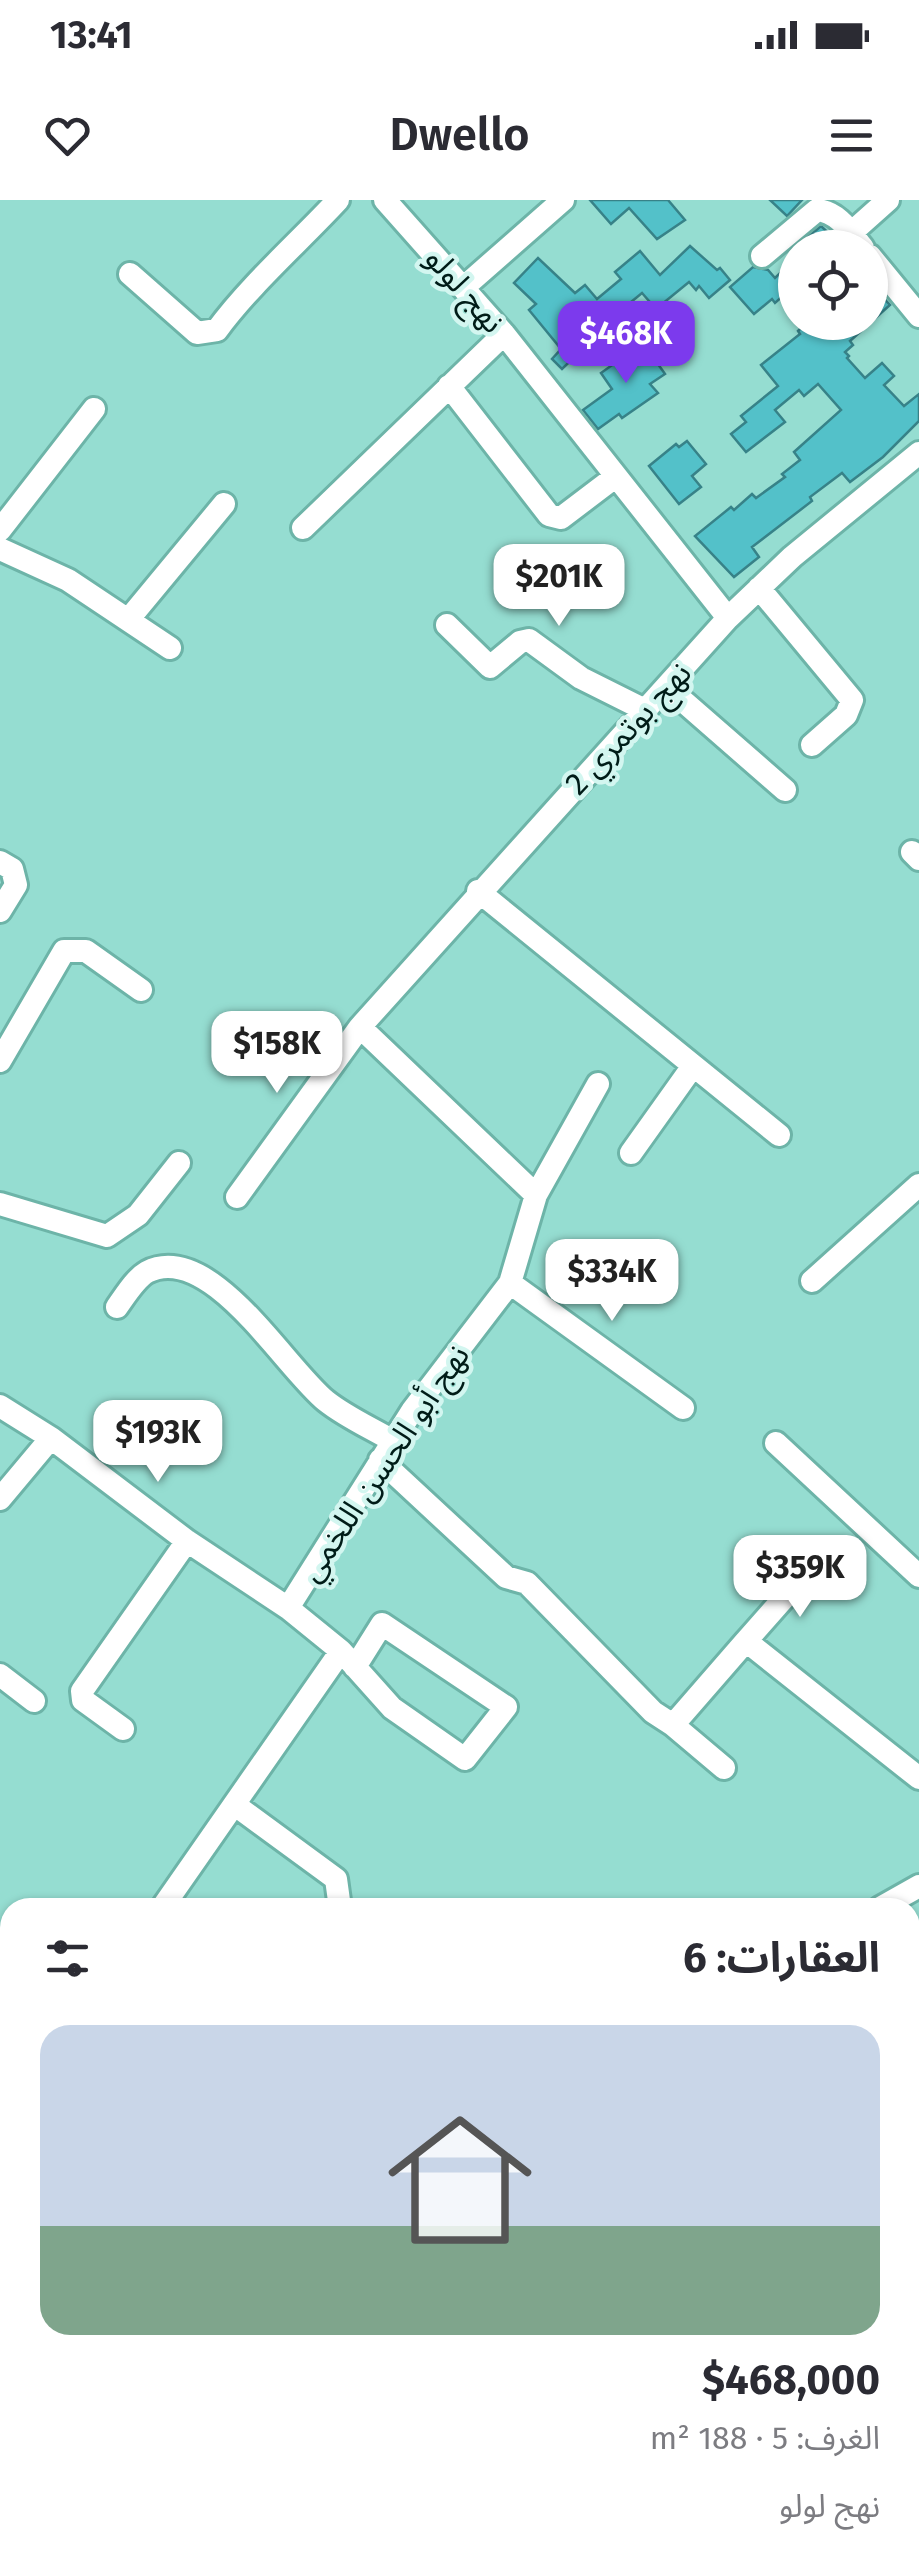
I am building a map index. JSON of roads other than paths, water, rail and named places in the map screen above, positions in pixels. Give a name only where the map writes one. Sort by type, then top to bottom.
[{"type":"street","points":[[130,274],[197,333],[217,330],[241,299],[338,200]]},
{"type":"street","name":"نهج لولو","points":[[386,200],[504,334],[728,618]]},
{"type":"street","points":[[464,287],[563,200]]},
{"type":"street","points":[[865,230],[888,200]]},
{"type":"street","points":[[793,230],[817,210],[828,211],[847,230]]},
{"type":"street","points":[[762,256],[778,243]]},
{"type":"street","points":[[888,278],[919,316]]},
{"type":"street","points":[[303,528],[504,334]]},
{"type":"street","points":[[449,386],[549,515],[561,518],[614,477]]},
{"type":"street","points":[[0,530],[94,410]]},
{"type":"street","name":"نهج بوتمري 2","points":[[237,1197],[360,1027],[478,891],[728,618],[919,453]]},
{"type":"street","points":[[128,620],[224,504]]},
{"type":"street","points":[[0,548],[68,580],[170,648]]},
{"type":"street","points":[[759,588],[852,700],[846,716],[812,745]]},
{"type":"street","points":[[447,625],[490,667],[520,642],[529,640],[581,678],[644,710]]},
{"type":"street","points":[[667,687],[784,790]]},
{"type":"street","points":[[0,862],[12,869],[16,884],[0,911]]},
{"type":"street","points":[[478,891],[780,1135]]},
{"type":"street","points":[[0,1060],[64,952],[86,950],[141,990]]},
{"type":"street","points":[[360,1027],[536,1195]]},
{"type":"street","points":[[631,1153],[693,1066]]},
{"type":"street","name":"نهج أبو الحسن اللخمي","points":[[348,1659],[288,1608],[412,1410],[510,1283],[536,1195],[598,1084]]},
{"type":"street","points":[[0,1204],[107,1236],[138,1215],[179,1163]]},
{"type":"street","points":[[812,1281],[919,1185]]},
{"type":"street","points":[[116,1307],[141,1276],[152,1270],[184,1268],[222,1289],[326,1401],[386,1451],[506,1577],[527,1584],[653,1712],[724,1768]]},
{"type":"street","points":[[510,1283],[683,1408]]},
{"type":"street","points":[[0,1406],[52,1438],[188,1541],[288,1608]]},
{"type":"street","points":[[0,1499],[52,1438]]},
{"type":"street","points":[[776,1443],[919,1576]]},
{"type":"street","points":[[124,1729],[84,1700],[82,1691],[188,1541]]},
{"type":"street","points":[[673,1726],[814,1564]]},
{"type":"street","points":[[169,1898],[234,1805],[348,1659],[382,1624],[506,1707],[466,1760],[392,1708],[348,1659]]},
{"type":"street","points":[[746,1641],[919,1778]]},
{"type":"street","points":[[0,1675],[34,1701]]},
{"type":"street","points":[[234,1805],[336,1879],[339,1898]]}]
